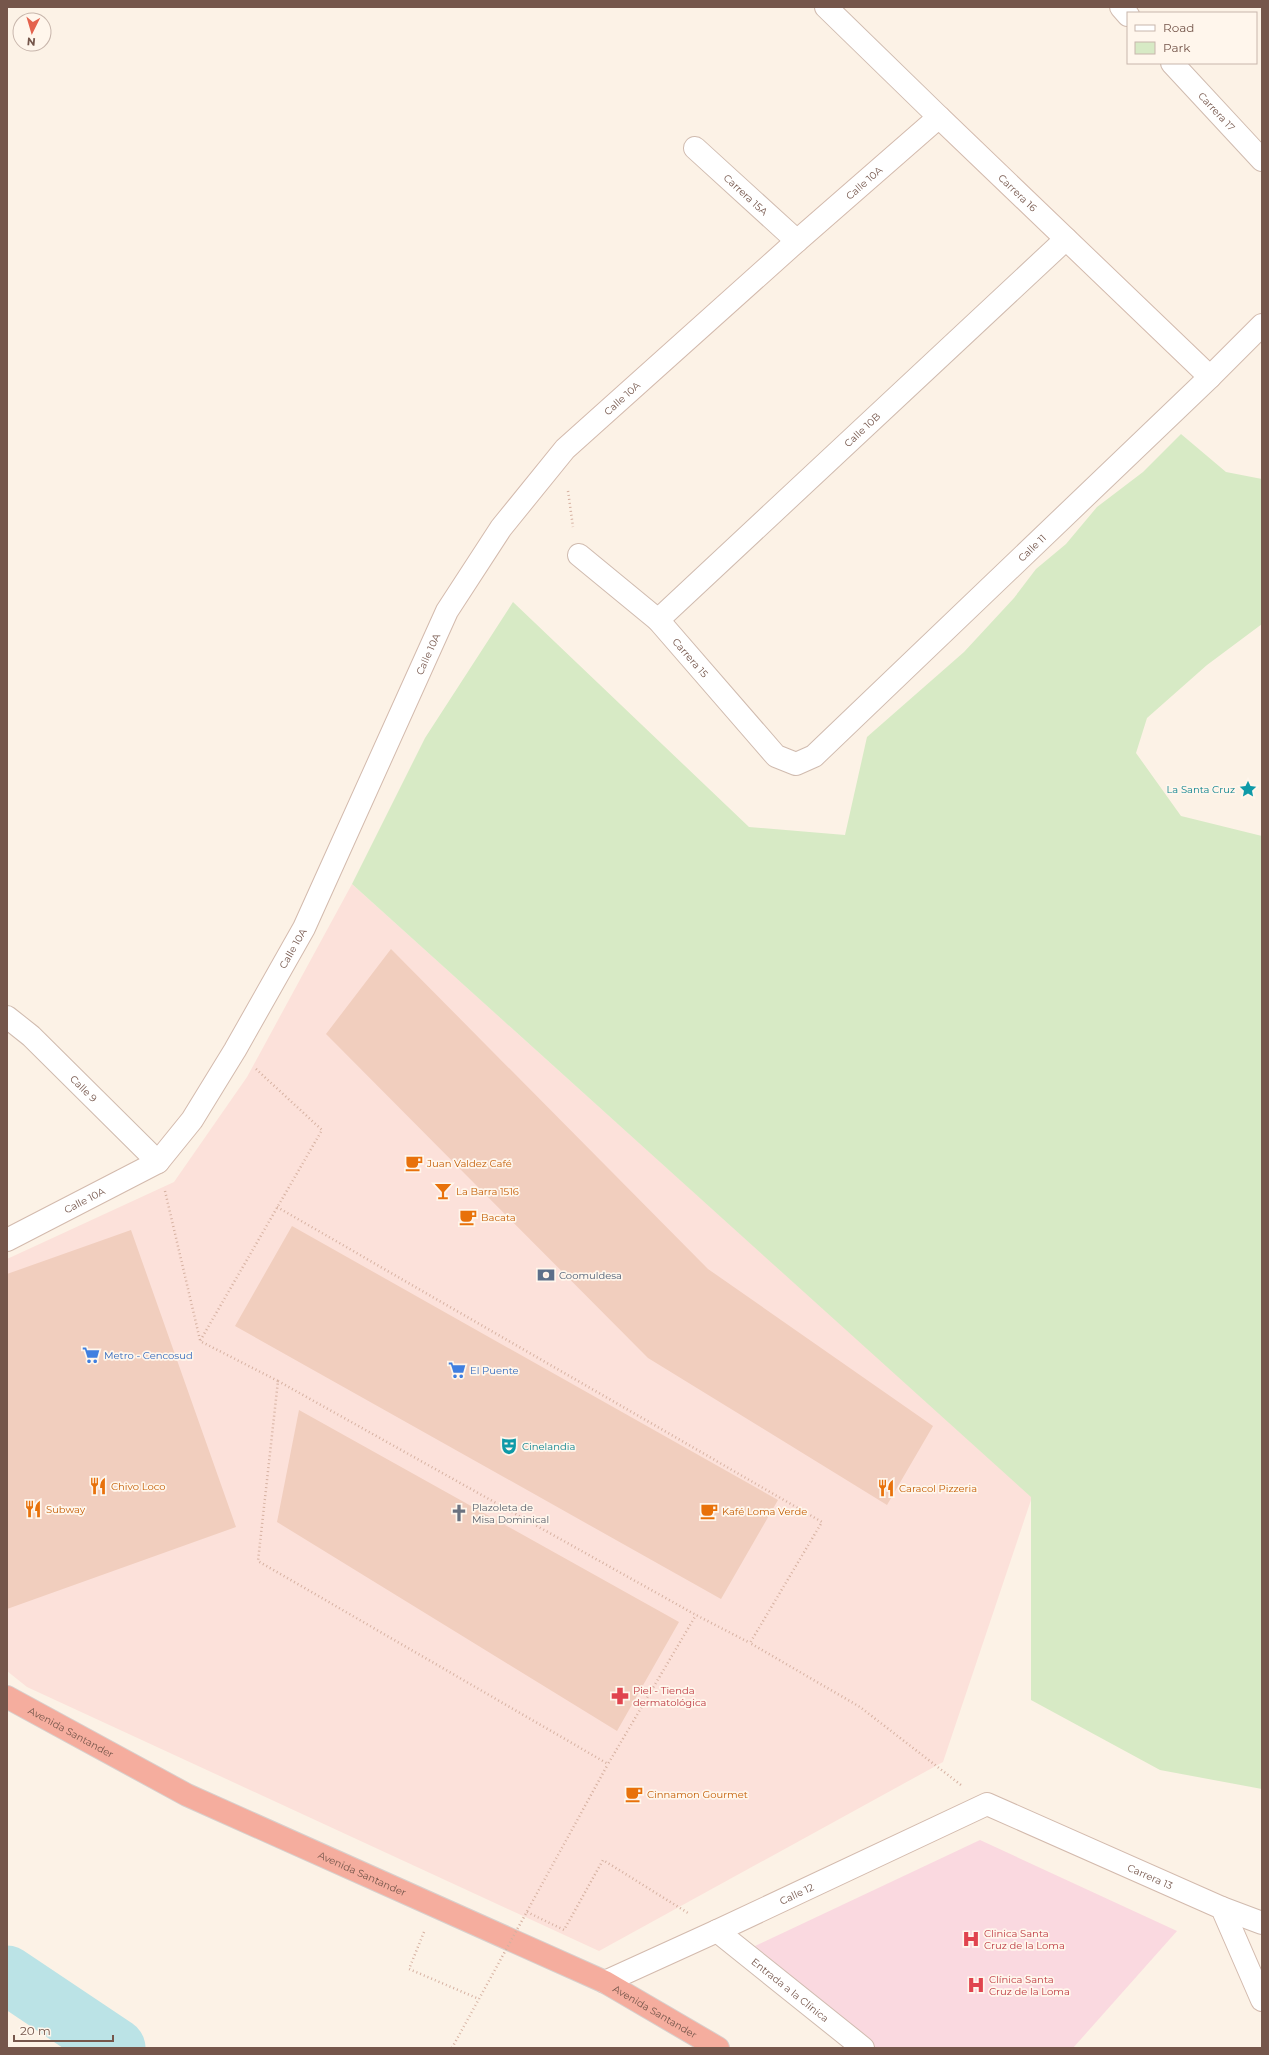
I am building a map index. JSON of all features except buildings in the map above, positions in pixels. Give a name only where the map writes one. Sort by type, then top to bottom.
[{"type":"highway","name":"Avenida Santander","points":[[7,1697],[187,1795],[605,1982],[718,2048]]},
{"type":"street","name":"Carrera 16","points":[[829,8],[939,117],[1210,377]]},
{"type":"street","name":"Carrera 17","points":[[1173,64],[1262,160]]},
{"type":"street","name":"Calle 10A","points":[[7,1240],[158,1162],[192,1120],[235,1050],[304,928],[447,611],[501,528],[565,450],[797,241],[939,117]]},
{"type":"street","name":"Carrera 15A","points":[[695,148],[797,241]]},
{"type":"street","name":"Calle 10B","points":[[658,620],[1066,239]]},
{"type":"street","name":"Calle 11","points":[[796,764],[814,756],[1210,377],[1262,325]]},
{"type":"street","name":"Carrera 15","points":[[579,555],[658,620],[776,756],[796,764]]},
{"type":"street","name":"Calle 9","points":[[7,1017],[30,1036],[158,1162]]},
{"type":"street","name":"Carrera 13","points":[[987,1804],[1222,1908],[1262,1923]]},
{"type":"street","name":"Calle 12","points":[[605,1982],[987,1804]]},
{"type":"street","points":[[1222,1908],[1262,2000]]},
{"type":"street","name":"Entrada a la Clínica","points":[[717,1931],[863,2048]]},
{"type":"path","points":[[565,450],[571,516],[579,555]]},
{"type":"path","points":[[200,1341],[322,1130],[235,1050]]},
{"type":"path","points":[[158,1162],[200,1341],[278,1381],[696,1615],[750,1643],[860,1707],[987,1804]]},
{"type":"path","points":[[277,1207],[822,1522],[750,1643]]},
{"type":"path","points":[[278,1381],[258,1561],[608,1764]]},
{"type":"path","points":[[452,2048],[608,1764],[696,1615]]},
{"type":"path","points":[[527,1912],[564,1930],[603,1860],[717,1931]]},
{"type":"path","points":[[434,1906],[409,1969],[479,1999]]},
{"type":"shaded area","points":[[352,884],[1032,1497],[943,1762],[599,1951],[27,1687],[7,1671],[7,1259],[174,1182],[247,1077]]},
{"type":"shaded area","name":"Clinica Santa Cruz de la Loma","points":[[980,1840],[1177,1931],[1073,2048],[875,2048],[755,1946]]},
{"type":"green space","points":[[1181,434],[1226,472],[1262,479],[1262,624],[1207,665],[1147,718],[1136,753],[1181,816],[1262,836],[1262,1789],[1160,1770],[1031,1700],[1031,1497],[352,884],[425,738],[513,602],[749,827],[845,835],[867,737],[964,652],[1014,598],[1036,569],[1066,544],[1097,507],[1143,472]]},
{"type":"waterway","points":[[7,1975],[116,2048]]},
{"type":"place","name":"La Santa Cruz","points":[[1248,789]]},
{"type":"place","name":"Juan Valdez Café","points":[[414,1163]]},
{"type":"place","name":"La Barra 1516","points":[[443,1191]]},
{"type":"place","name":"Bacata","points":[[468,1217]]},
{"type":"place","name":"Coomuldesa","points":[[546,1275]]},
{"type":"place","name":"Metro - Cencosud","points":[[91,1355]]},
{"type":"place","name":"El Puente","points":[[457,1370]]},
{"type":"place","name":"Cinelandia","points":[[509,1446]]},
{"type":"place","name":"Chivo Loco","points":[[98,1486]]},
{"type":"place","name":"Caracol Pizzeria","points":[[886,1488]]},
{"type":"place","name":"Subway","points":[[33,1509]]},
{"type":"place","name":"Kafé Loma Verde","points":[[709,1511]]},
{"type":"place","name":"Plazoleta de Misa Dominical","points":[[459,1513]]},
{"type":"place","name":"Piel - Tienda dermatológica","points":[[620,1696]]},
{"type":"place","name":"Cinnamon Gourmet","points":[[634,1794]]},
{"type":"place","name":"Clinica Santa Cruz de la Loma","points":[[971,1939]]},
{"type":"place","name":"Clínica Santa Cruz de la Loma","points":[[976,1985]]}]
